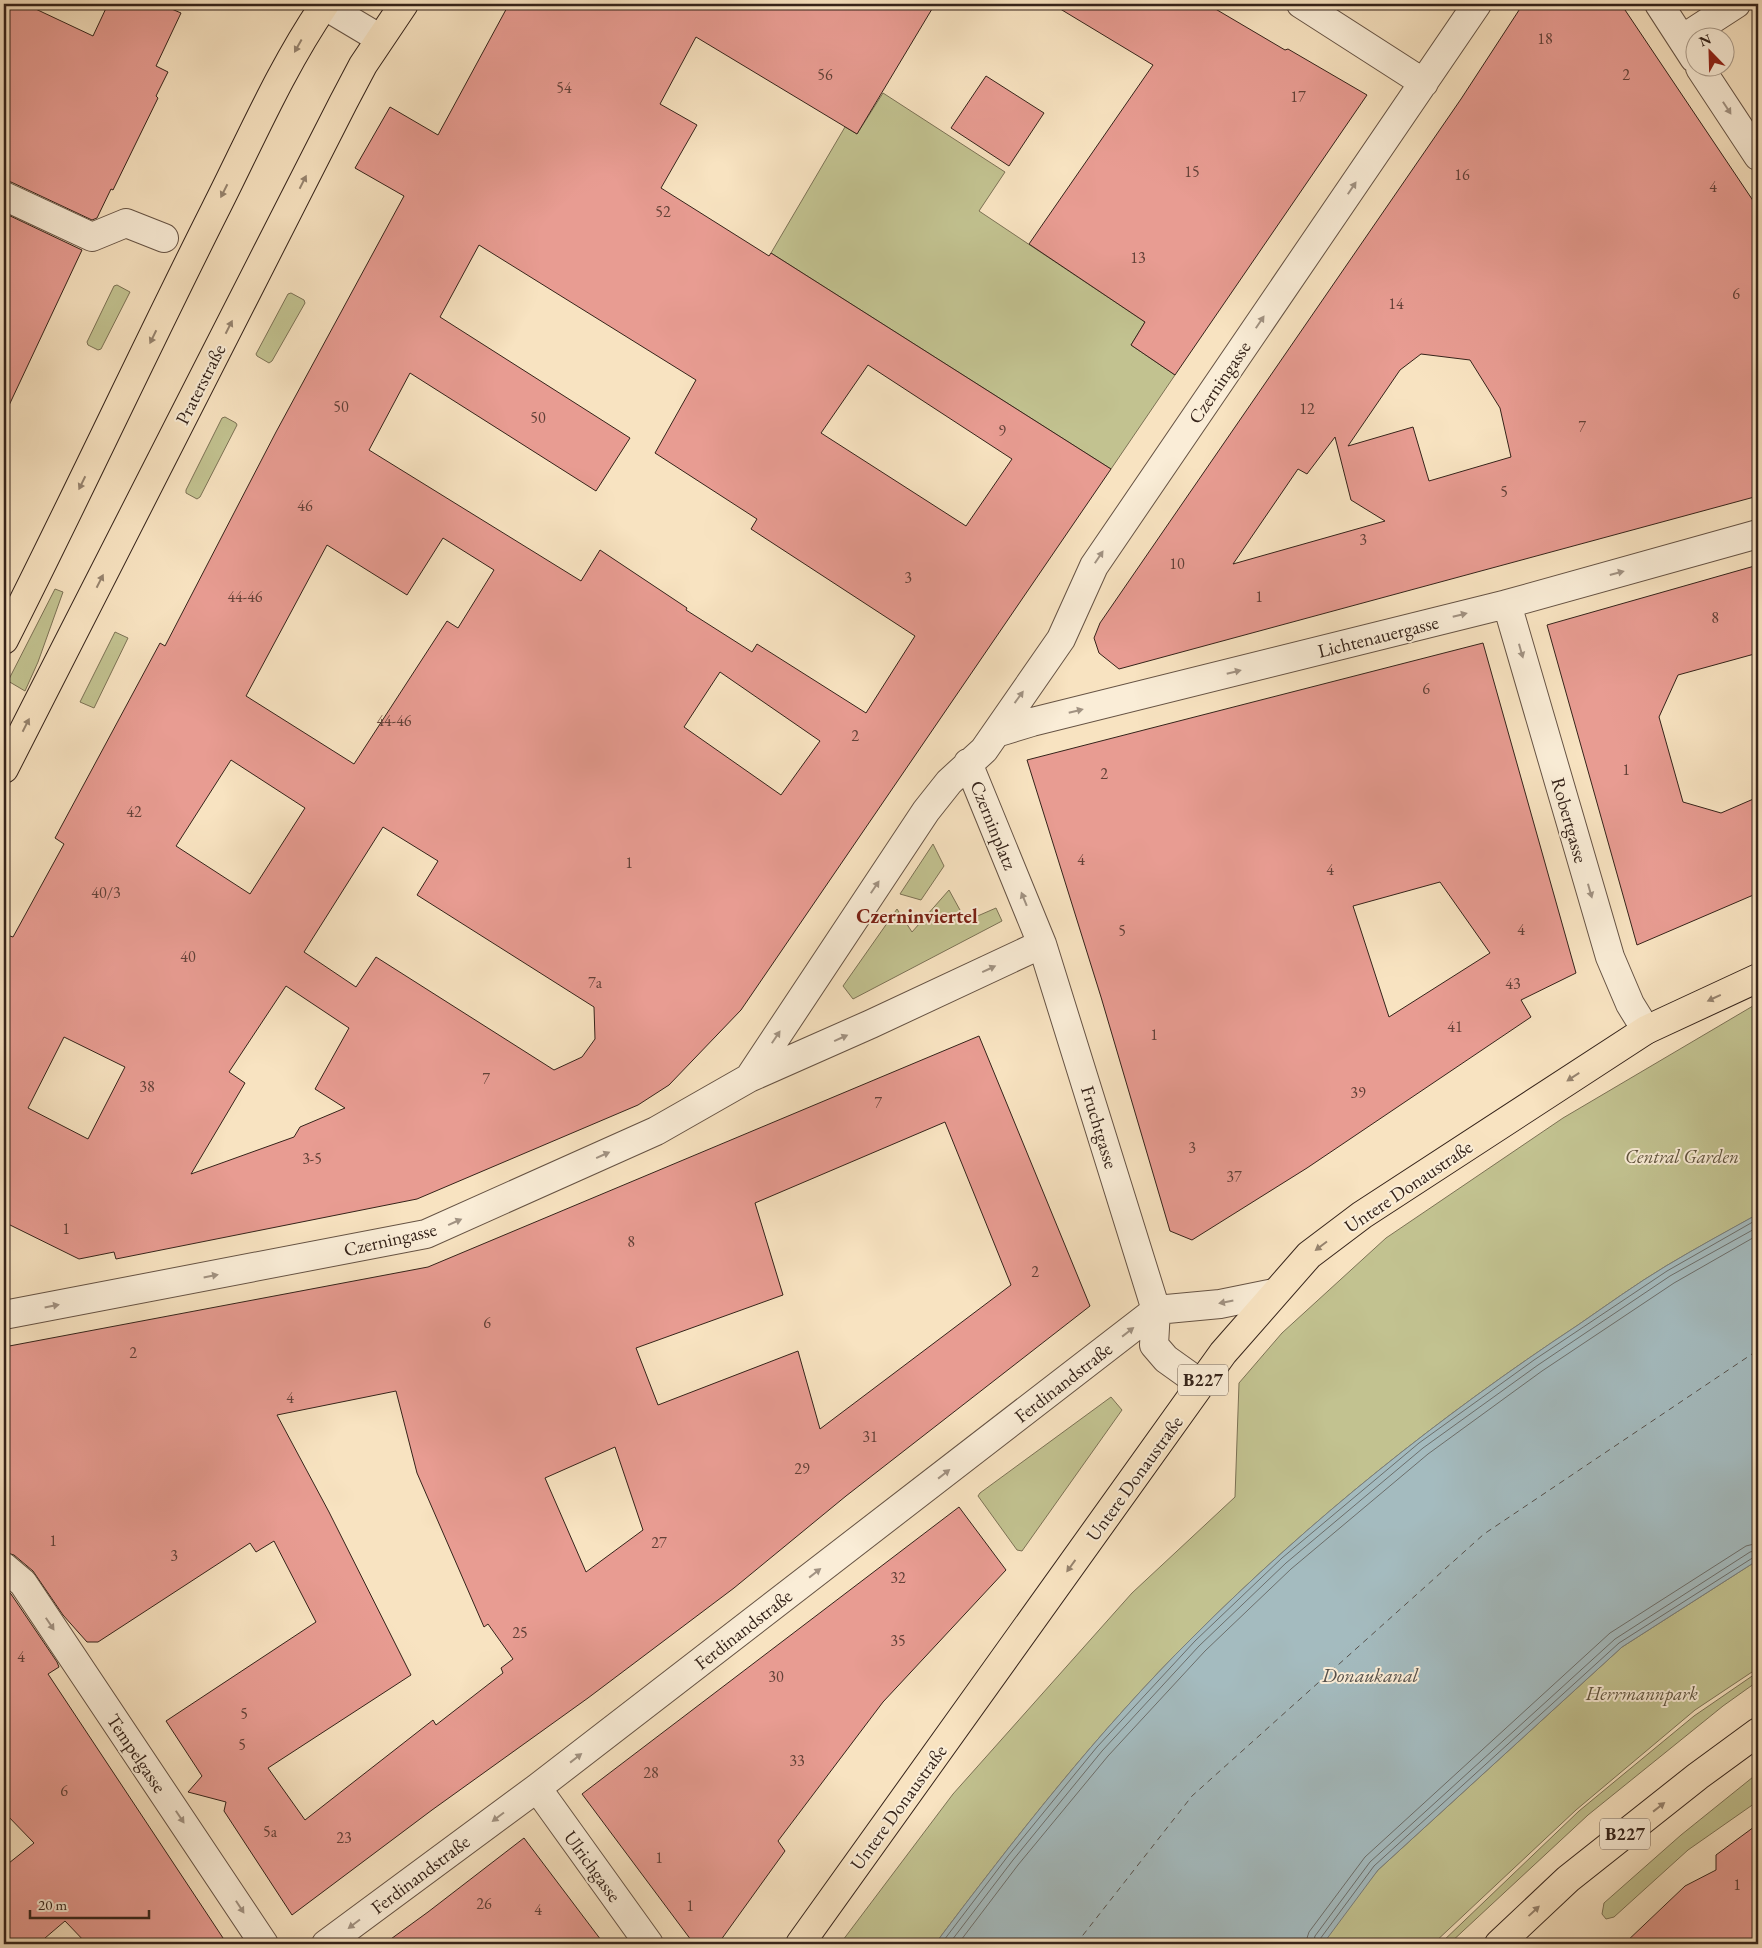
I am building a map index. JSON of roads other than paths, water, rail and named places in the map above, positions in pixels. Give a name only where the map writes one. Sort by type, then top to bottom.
[{"type":"main road","points":[[4,640],[69,511],[181,277],[294,53],[324,4]]},
{"type":"main road","name":"Praterstraße","points":[[4,769],[343,103],[379,38],[404,4]]},
{"type":"main road","name":"Untere Donaustraße","points":[[800,1944],[1223,1353],[1309,1255],[1362,1215],[1646,1030],[1758,978]]},
{"type":"main road","name":"B227","points":[[1498,1944],[1568,1879],[1698,1776],[1758,1732]]},
{"type":"street","points":[[324,4],[379,38]]},
{"type":"street","points":[[1301,4],[1424,83]]},
{"type":"street","name":"Czerningasse","points":[[968,763],[984,750],[1062,639],[1094,566],[1477,4]]},
{"type":"street","points":[[1659,4],[1684,42]]},
{"type":"street","points":[[1710,28],[1736,4]]},
{"type":"street","points":[[1707,78],[1758,156]]},
{"type":"street","points":[[4,196],[92,237],[126,224],[164,238]]},
{"type":"street","name":"Lichtenauergasse","points":[[996,733],[1032,722],[1507,604],[1758,534]]},
{"type":"street","name":"Robertgasse","points":[[1507,604],[1610,957],[1630,1004],[1646,1030]]},
{"type":"street","name":"Czerninplatz","points":[[749,1078],[926,811],[949,782],[968,763],[1042,944]]},
{"type":"street","points":[[749,1078],[872,1024],[1042,944]]},
{"type":"street","name":"Fruchtgasse","points":[[1042,944],[1156,1310],[1154,1344],[1166,1359],[1201,1384]]},
{"type":"street","name":"Czerningasse","points":[[4,1315],[426,1234],[656,1131],[749,1078]]},
{"type":"street","points":[[1156,1310],[1220,1304],[1274,1293]]},
{"type":"street","name":"Ferdinandstraße","points":[[326,1944],[537,1788],[1156,1310]]},
{"type":"street","name":"Tempelgasse","points":[[4,1567],[23,1583],[264,1944]]},
{"type":"street","name":"Ulrichgasse","points":[[537,1788],[649,1944]]},
{"type":"water","name":"Donaukanal","points":[[1758,1214],[1758,1560],[1622,1647],[1378,1870],[1323,1944],[935,1944],[1027,1825],[1091,1747],[1193,1637],[1283,1552],[1378,1471],[1476,1396],[1655,1273]]},
{"type":"district","name":"Czerninviertel","points":[[917,916]]},
{"type":"park label","name":"Central Garden","points":[[1682,1156]]},
{"type":"park label","name":"Herrmannpark","points":[[1642,1693]]}]
